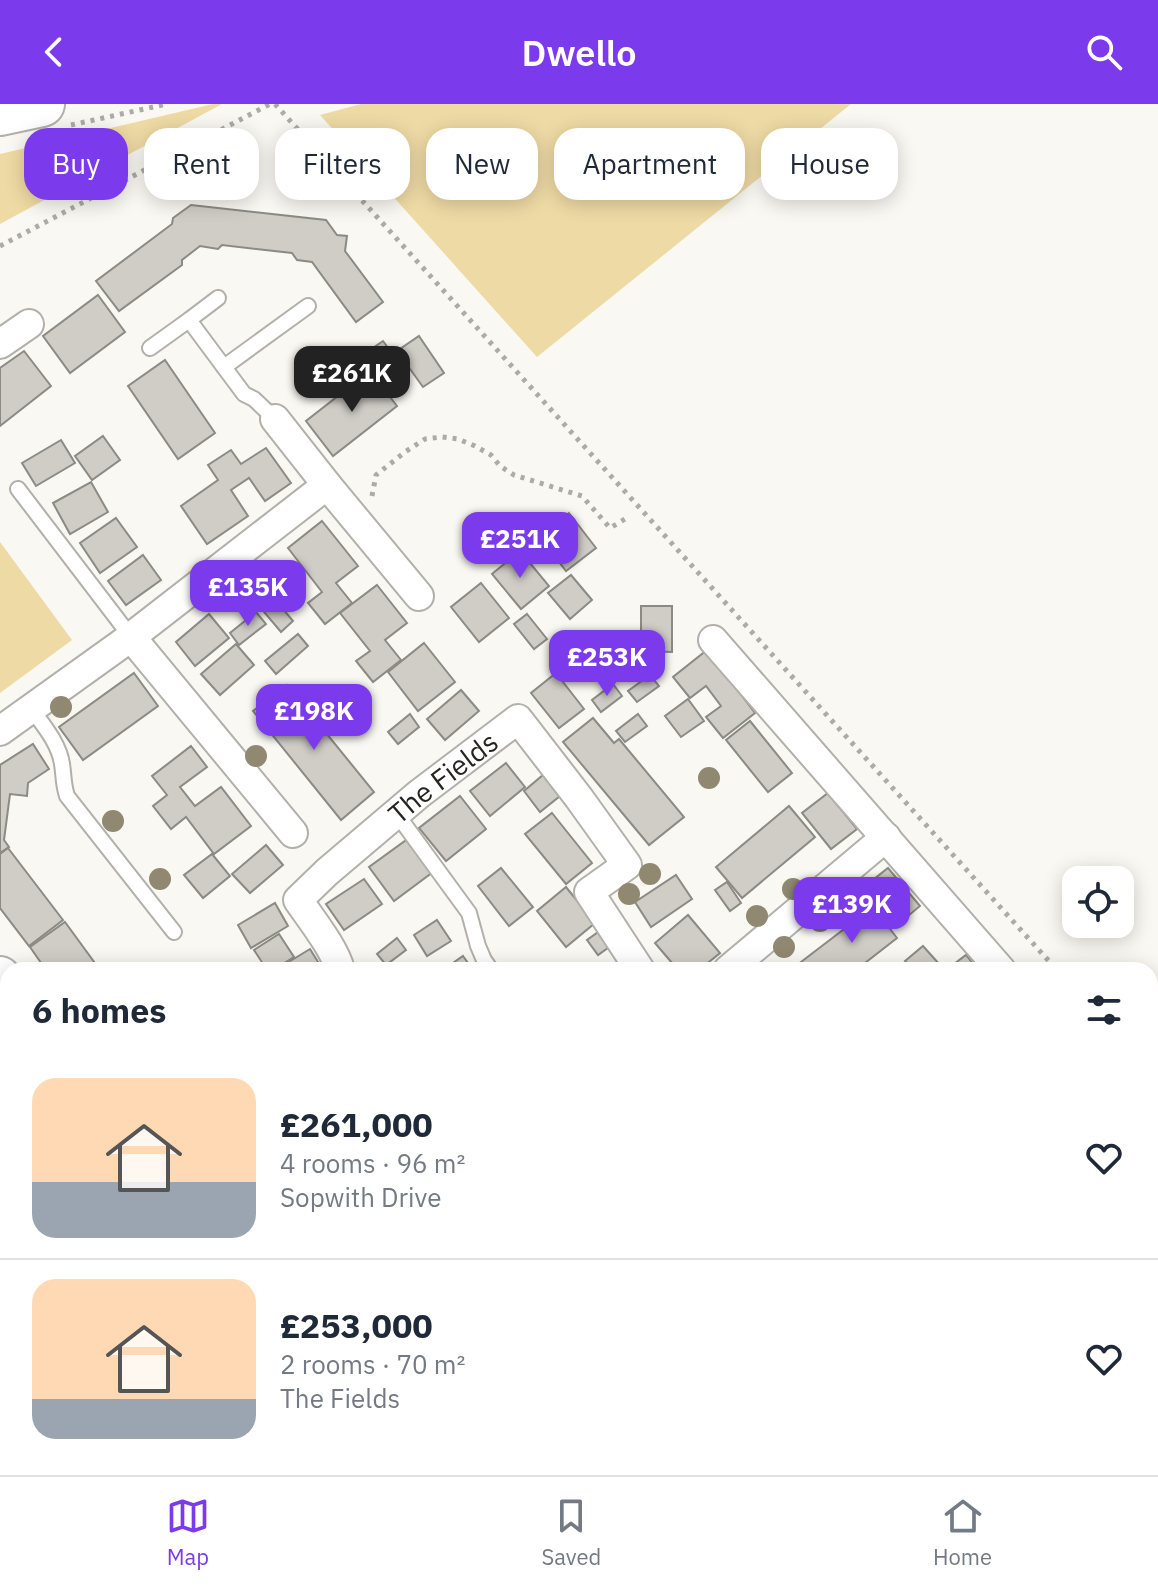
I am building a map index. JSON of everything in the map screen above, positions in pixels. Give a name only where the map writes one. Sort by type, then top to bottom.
[{"type":"main road","points":[[0,113],[52,115]]},
{"type":"street","points":[[0,344],[29,324]]},
{"type":"street","points":[[275,419],[419,596]]},
{"type":"street","points":[[0,731],[131,637],[327,485]]},
{"type":"street","points":[[131,637],[293,833]]},
{"type":"street","points":[[713,640],[994,962]]},
{"type":"street","name":"The Fields","points":[[338,962],[298,900],[396,813],[518,719],[627,865],[589,892],[635,962]]},
{"type":"street","points":[[738,962],[886,837]]},
{"type":"lane","points":[[150,348],[218,298]]},
{"type":"lane","points":[[224,367],[308,306]]},
{"type":"lane","points":[[189,320],[244,394],[275,419]]},
{"type":"lane","points":[[18,489],[131,637]]},
{"type":"lane","points":[[31,708],[53,740],[62,764],[62,781],[67,796],[174,932]]},
{"type":"lane","points":[[396,813],[469,913],[478,946],[487,962]]},
{"type":"path","points":[[52,115],[167,104]]},
{"type":"path","points":[[0,246],[273,104],[1050,962]]},
{"type":"path","points":[[353,517],[371,502],[376,475],[425,439],[442,437],[475,446],[514,475],[582,496],[610,528],[625,519]]},
{"type":"shaded area","points":[[222,104],[178,128],[144,128],[144,146],[128,155],[128,128],[111,128]]},
{"type":"shaded area","points":[[361,104],[851,104],[821,128],[761,128],[761,177],[745,189],[745,128],[554,128],[554,200],[732,200],[537,357],[396,200],[410,200],[410,128],[332,128],[320,115]]},
{"type":"shaded area","points":[[24,148],[24,200],[44,200],[0,224],[0,154]]},
{"type":"shaded area","points":[[0,542],[72,640],[0,693]]},
{"type":"building","points":[[191,205],[326,220],[337,235],[347,236],[345,251],[383,302],[356,322],[312,262],[297,260],[292,253],[222,245],[218,249],[200,246],[182,260],[182,265],[119,311],[96,281],[172,224],[173,218]]},
{"type":"building","points":[[98,295],[125,332],[70,373],[43,336]]},
{"type":"building","points":[[419,336],[444,373],[423,387],[397,351]]},
{"type":"building","points":[[383,341],[402,367],[380,383],[361,356]]},
{"type":"building","points":[[24,351],[51,386],[0,426],[0,368]]},
{"type":"building","points":[[165,360],[215,433],[178,459],[128,386]]},
{"type":"building","points":[[370,371],[397,406],[333,456],[306,421]]},
{"type":"building","points":[[103,436],[120,460],[92,480],[75,456]]},
{"type":"building","points":[[61,440],[75,463],[36,486],[22,463]]},
{"type":"building","points":[[266,448],[291,483],[265,501],[249,478],[231,490],[248,516],[207,544],[181,506],[218,480],[208,465],[231,450],[241,464]]},
{"type":"building","points":[[91,482],[108,512],[70,534],[53,503]]},
{"type":"building","points":[[569,513],[596,548],[566,571],[539,536]]},
{"type":"building","points":[[116,518],[137,547],[100,573],[80,543]]},
{"type":"building","points":[[322,521],[358,566],[336,583],[352,603],[325,624],[308,603],[322,592],[288,548]]},
{"type":"building","points":[[520,551],[549,586],[521,609],[492,574]]},
{"type":"building","points":[[143,555],[161,580],[126,605],[108,581]]},
{"type":"building","points":[[571,575],[592,600],[570,619],[548,593]]},
{"type":"building","points":[[481,583],[509,618],[479,642],[451,607]]},
{"type":"building","points":[[377,585],[407,623],[385,640],[401,660],[373,682],[356,661],[370,651],[340,613]]},
{"type":"building","points":[[272,596],[293,621],[281,632],[259,606]]},
{"type":"building","points":[[641,606],[672,606],[672,652],[641,651]]},
{"type":"building","points":[[256,612],[266,624],[239,645],[230,633]]},
{"type":"building","points":[[209,614],[229,638],[195,666],[176,642]]},
{"type":"building","points":[[527,614],[547,639],[534,649],[514,624]]},
{"type":"building","points":[[298,634],[308,646],[276,674],[265,661]]},
{"type":"building","points":[[424,643],[455,682],[418,711],[388,672]]},
{"type":"building","points":[[236,644],[254,665],[220,695],[201,674]]},
{"type":"building","points":[[707,650],[755,713],[723,738],[706,717],[721,706],[706,686],[690,698],[673,677]]},
{"type":"building","points":[[134,673],[158,706],[83,760],[59,727]]},
{"type":"building","points":[[556,673],[584,709],[559,728],[531,693]]},
{"type":"building","points":[[650,675],[659,686],[637,702],[628,691]]},
{"type":"building","points":[[613,684],[622,696],[601,712],[592,700]]},
{"type":"building","points":[[287,685],[374,792],[341,820],[253,711]]},
{"type":"building","points":[[461,690],[479,711],[445,740],[427,719]]},
{"type":"building","points":[[688,699],[704,721],[681,737],[665,716]]},
{"type":"building","points":[[410,714],[419,727],[398,744],[388,732]]},
{"type":"building","points":[[638,714],[647,726],[625,742],[616,731]]},
{"type":"building","points":[[593,718],[614,743],[619,739],[684,817],[649,845],[563,742]]},
{"type":"building","points":[[750,721],[792,773],[768,792],[726,740]]},
{"type":"building","points":[[33,744],[49,769],[28,783],[27,796],[10,794],[4,840],[9,847],[0,853],[0,765]]},
{"type":"building","points":[[191,746],[207,767],[180,787],[195,806],[221,787],[251,826],[214,854],[186,817],[171,829],[153,806],[167,795],[152,776]]},
{"type":"building","points":[[506,763],[525,787],[490,816],[470,791]]},
{"type":"building","points":[[543,775],[560,796],[540,812],[524,791]]},
{"type":"building","points":[[828,793],[857,829],[831,849],[802,813]]},
{"type":"building","points":[[460,796],[486,829],[446,861],[419,828]]},
{"type":"building","points":[[789,806],[815,837],[742,898],[716,867]]},
{"type":"building","points":[[552,813],[592,863],[566,884],[525,834]]},
{"type":"building","points":[[409,838],[433,872],[394,901],[369,867]]},
{"type":"building","points":[[266,845],[283,865],[250,893],[232,874]]},
{"type":"building","points":[[8,848],[63,920],[29,946],[0,908],[0,854]]},
{"type":"building","points":[[212,854],[230,876],[203,898],[184,875]]},
{"type":"building","points":[[501,868],[533,907],[509,926],[478,886]]},
{"type":"building","points":[[888,868],[920,906],[896,926],[864,887]]},
{"type":"building","points":[[676,875],[692,899],[651,927],[635,902]]},
{"type":"building","points":[[364,879],[382,904],[344,930],[326,904]]},
{"type":"building","points":[[727,882],[741,903],[730,911],[715,890]]},
{"type":"building","points":[[566,887],[595,923],[566,947],[537,911]]},
{"type":"building","points":[[275,903],[288,926],[251,948],[238,925]]},
{"type":"building","points":[[873,907],[897,938],[866,962],[801,962]]},
{"type":"building","points":[[688,915],[720,953],[709,962],[671,962],[655,943]]},
{"type":"building","points":[[437,920],[451,941],[427,956],[414,935]]},
{"type":"building","points":[[65,922],[94,962],[40,962],[30,947]]},
{"type":"building","points":[[601,930],[612,945],[598,955],[587,940]]},
{"type":"building","points":[[279,934],[294,957],[286,962],[262,962],[254,950]]},
{"type":"building","points":[[397,938],[406,950],[390,962],[384,962],[377,954]]},
{"type":"building","points":[[923,946],[937,962],[906,962]]},
{"type":"building","points":[[310,949],[318,962],[289,962]]},
{"type":"building","points":[[966,955],[972,962],[957,962]]}]
